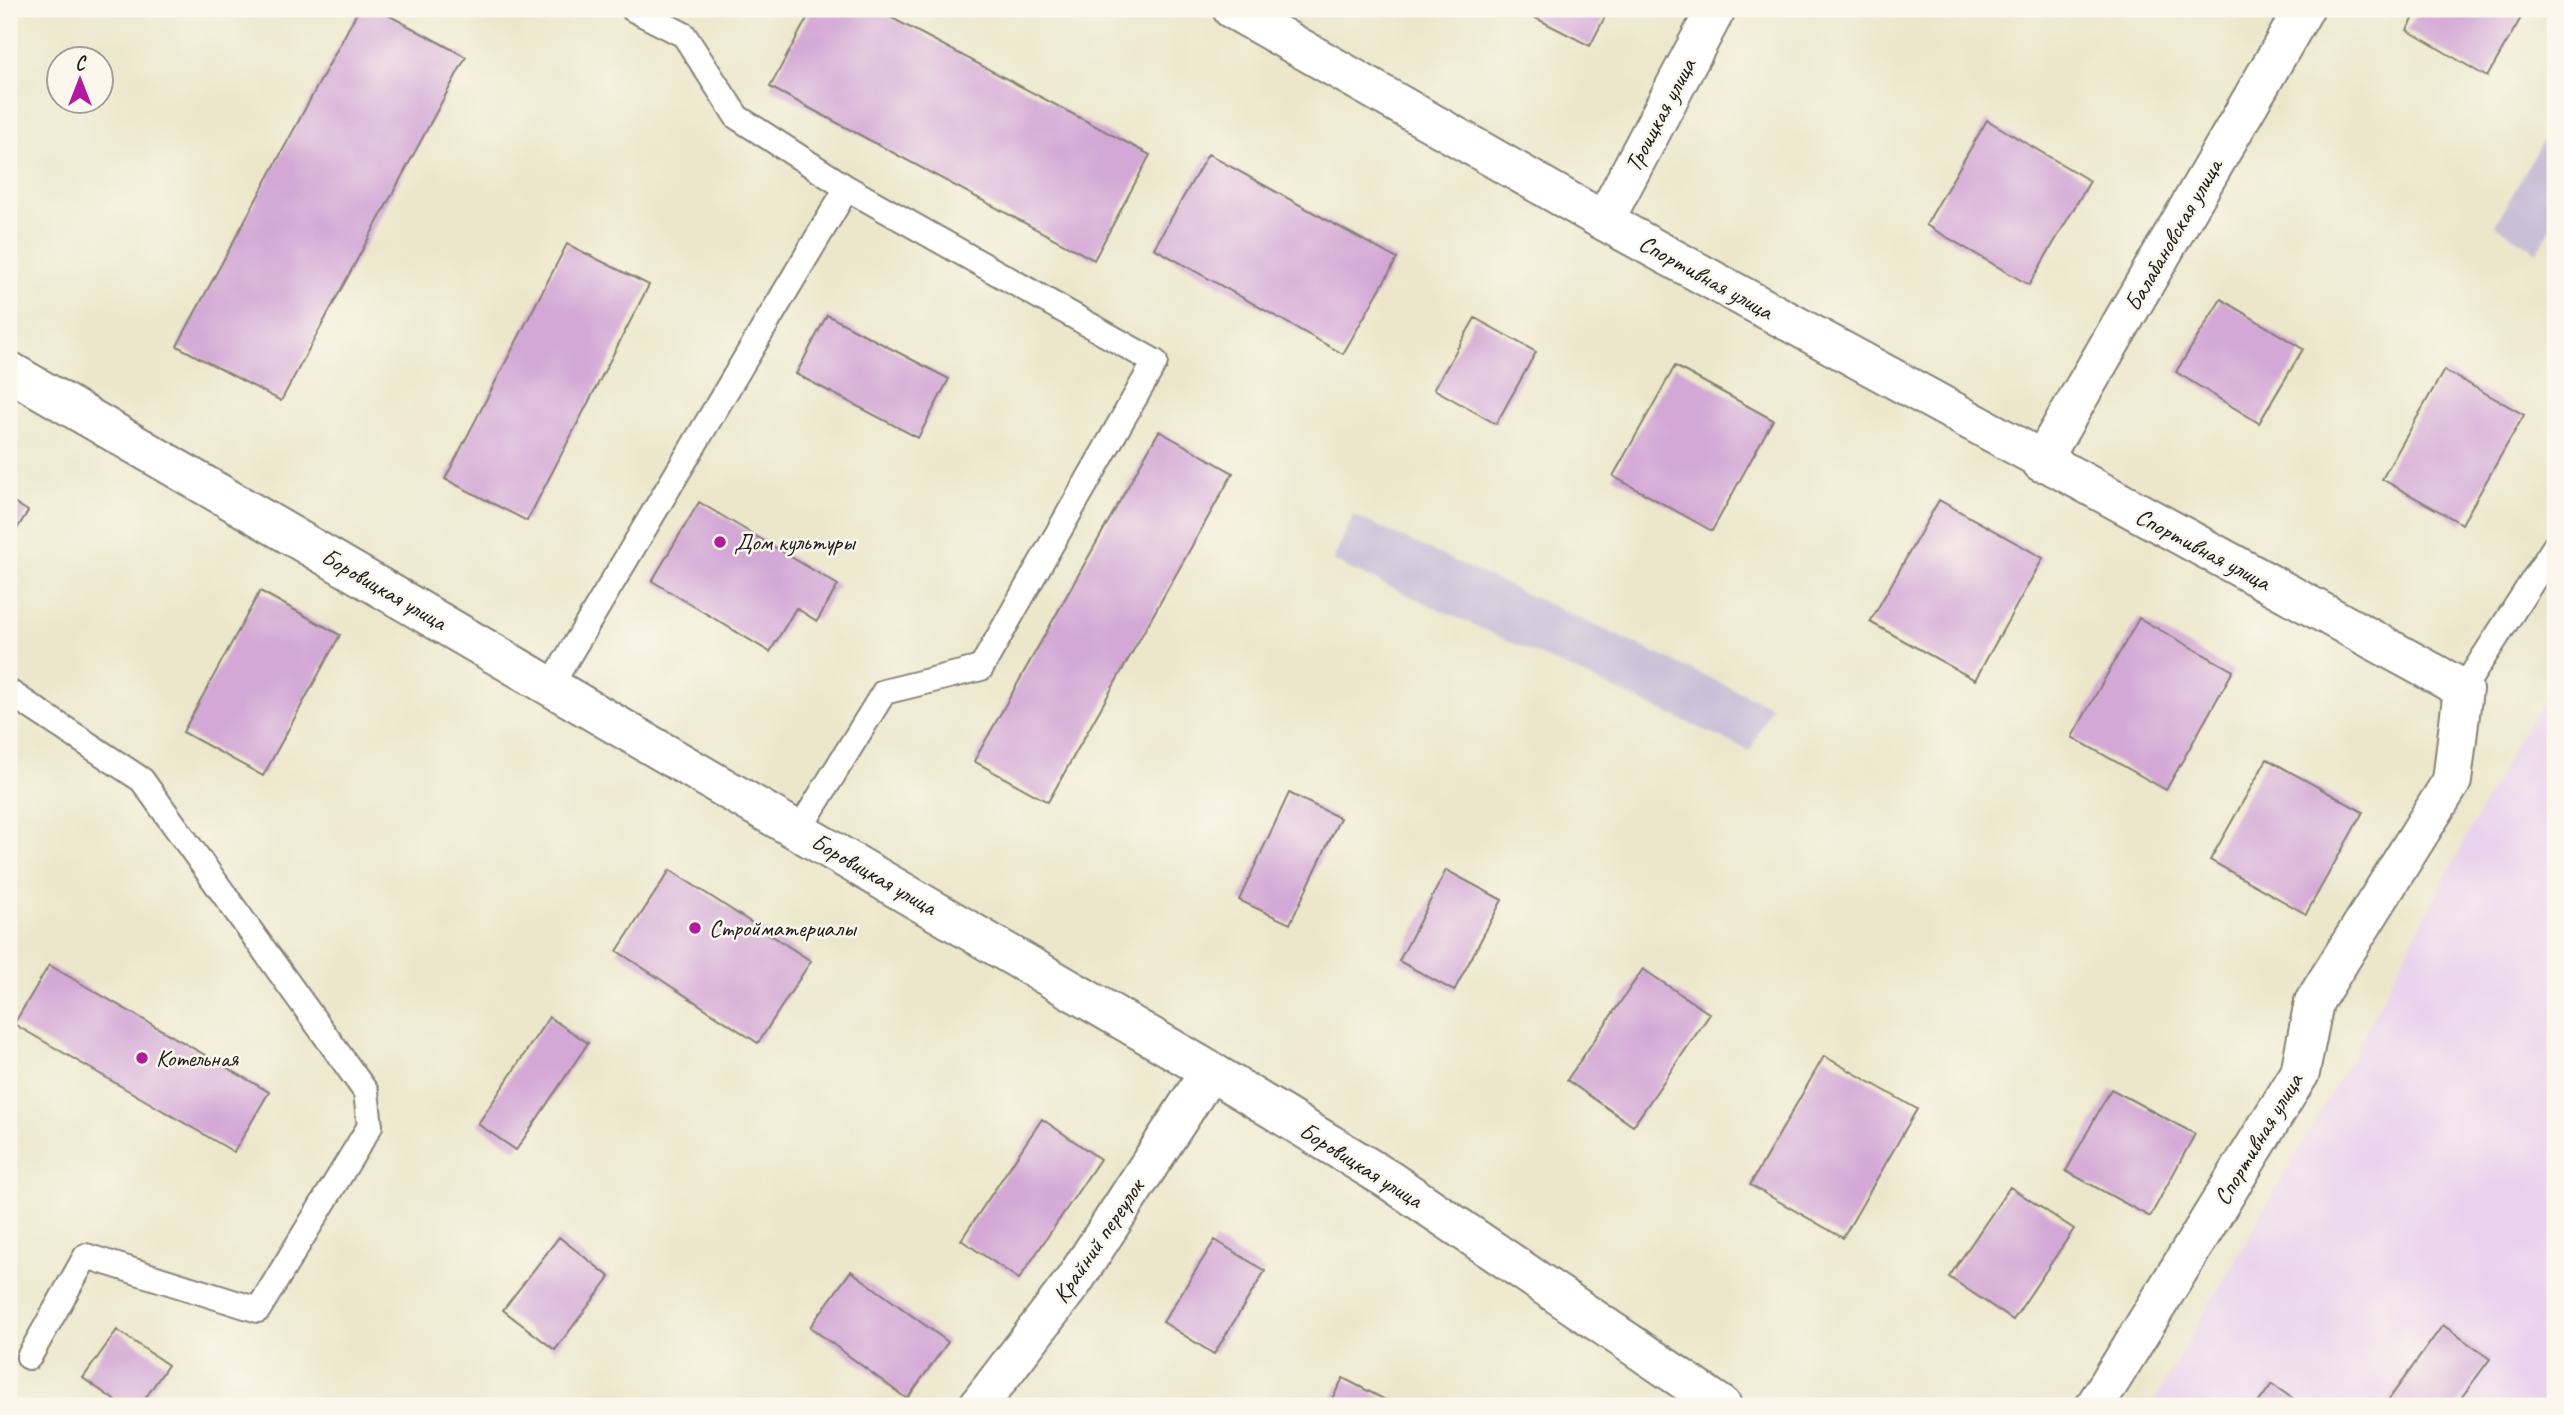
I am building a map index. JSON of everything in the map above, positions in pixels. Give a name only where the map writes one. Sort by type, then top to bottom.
[{"type":"street","name":"Спортивная улица","points":[[1232,9],[1604,221],[2041,462],[2463,689],[2452,781],[2314,1002],[2300,1073],[2095,1406]]},
{"type":"street","name":"Троицкая улица","points":[[1604,221],[1716,9]]},
{"type":"street","name":"Балабановская улица","points":[[2041,462],[2304,9]]},
{"type":"street","name":"Боровицкая улица","points":[[9,371],[1209,1071],[1388,1180],[1722,1406]]},
{"type":"street","name":"Крайний переулок","points":[[978,1406],[1073,1282],[1209,1071]]},
{"type":"lane","points":[[633,9],[684,35],[737,117],[847,188],[1155,362],[981,668],[884,692],[799,830]]},
{"type":"lane","points":[[551,685],[847,188]]},
{"type":"lane","points":[[2463,689],[2555,546]]},
{"type":"lane","points":[[9,691],[142,779],[366,1093],[370,1126],[258,1310],[86,1256],[29,1357]]},
{"type":"shaded area","points":[[2555,119],[2555,219],[2537,252],[2495,225]]},
{"type":"shaded area","points":[[1353,515],[1771,706],[1750,751],[1333,561]]},
{"type":"shaded area","points":[[2555,686],[2555,1406],[2151,1406],[2349,1062],[2517,740]]},
{"type":"building","points":[[359,9],[377,9],[466,57],[281,401],[177,346]]},
{"type":"building","points":[[812,9],[875,9],[1150,155],[1094,260],[770,87]]},
{"type":"building","points":[[1518,9],[1609,9],[1590,46]]},
{"type":"building","points":[[2419,9],[2526,9],[2487,77],[2407,30]]},
{"type":"building","points":[[1987,120],[2090,181],[2029,285],[1926,225]]},
{"type":"building","points":[[1208,154],[1397,259],[1343,354],[1154,248]]},
{"type":"building","points":[[567,244],[649,285],[527,521],[445,479]]},
{"type":"building","points":[[2221,299],[2303,349],[2259,423],[2176,372]]},
{"type":"building","points":[[827,315],[949,379],[918,438],[796,374]]},
{"type":"building","points":[[1475,318],[1536,352],[1496,424],[1434,389]]},
{"type":"building","points":[[1675,366],[1773,420],[1712,531],[1613,476]]},
{"type":"building","points":[[2444,370],[2524,415],[2462,524],[2382,479]]},
{"type":"building","points":[[1159,431],[1233,473],[1048,802],[974,761]]},
{"type":"building","points":[[9,499],[28,511],[9,542]]},
{"type":"building","points":[[1939,500],[2043,558],[1975,680],[1870,622]]},
{"type":"building","name":"Дом культуры","points":[[699,502],[838,585],[817,621],[796,608],[770,652],[652,581]]},
{"type":"building","points":[[260,591],[340,635],[263,776],[183,732]]},
{"type":"building","points":[[2139,618],[2233,671],[2166,790],[2072,737]]},
{"type":"building","points":[[2267,759],[2363,812],[2306,914],[2210,860]]},
{"type":"building","points":[[1289,793],[1340,818],[1290,924],[1239,900]]},
{"type":"building","points":[[670,870],[811,961],[758,1043],[617,951]]},
{"type":"building","points":[[1446,870],[1502,900],[1454,991],[1399,961]]},
{"type":"building","name":"Котельная","points":[[49,965],[269,1092],[234,1152],[14,1024]]},
{"type":"building","points":[[1643,969],[1710,1014],[1633,1126],[1567,1080]]},
{"type":"building","points":[[549,1017],[588,1043],[516,1150],[478,1124]]},
{"type":"building","points":[[1824,1056],[1917,1109],[1843,1238],[1750,1185]]},
{"type":"building","points":[[2111,1089],[2195,1134],[2150,1217],[2066,1171]]},
{"type":"building","points":[[1042,1119],[1100,1159],[1019,1279],[961,1240]]},
{"type":"building","points":[[2010,1187],[2074,1229],[2013,1320],[1949,1277]]},
{"type":"building","points":[[559,1237],[610,1277],[555,1350],[503,1310]]},
{"type":"building","points":[[1215,1240],[1265,1271],[1214,1354],[1163,1322]]},
{"type":"building","points":[[851,1271],[948,1342],[907,1399],[810,1327]]},
{"type":"building","points":[[2443,1325],[2490,1359],[2455,1406],[2384,1406]]},
{"type":"building","points":[[117,1330],[168,1365],[140,1406],[123,1406],[83,1378]]},
{"type":"building","points":[[1343,1378],[1397,1406],[1328,1406]]},
{"type":"building","points":[[2272,1384],[2303,1406],[2256,1406]]},
{"type":"place","name":"Дом культуры","points":[[720,542]]},
{"type":"place","name":"Стройматериалы","points":[[695,928]]},
{"type":"place","name":"Котельная","points":[[142,1058]]}]
